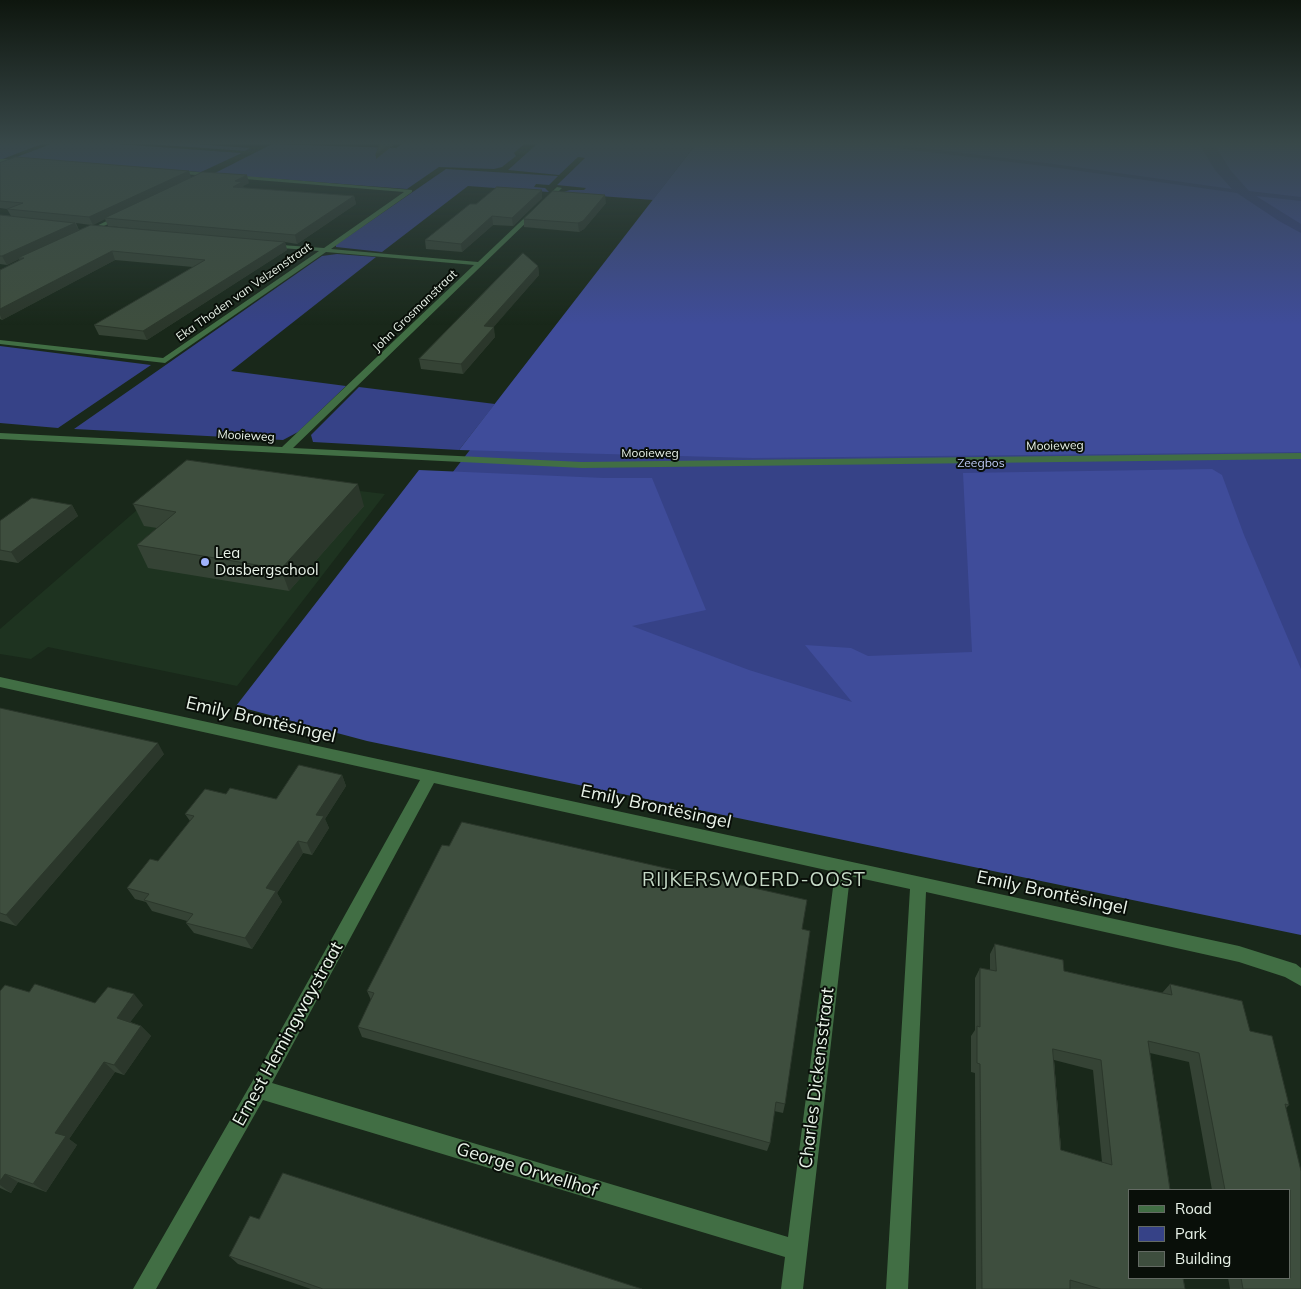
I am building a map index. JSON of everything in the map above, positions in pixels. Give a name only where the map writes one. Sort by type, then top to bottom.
[{"type":"street","name":"Eka Thoden van Velzenstraat","points":[[0,342],[165,361],[391,204]]},
{"type":"street","name":"John Grosmanstraat","points":[[285,450],[542,204]]},
{"type":"street","points":[[76,237],[128,212]]},
{"type":"street","points":[[75,227],[113,231]]},
{"type":"street","points":[[257,244],[480,264]]},
{"type":"street","name":"Mooieweg","points":[[0,436],[591,465],[1301,456]]},
{"type":"street","name":"Emily Brontësingel","points":[[0,682],[429,778],[1239,954],[1290,970],[1301,978]]},
{"type":"street","name":"Ernest Hemingwaystraat","points":[[144,1289],[259,1090],[429,778]]},
{"type":"street","name":"Charles Dickensstraat","points":[[792,1289],[843,868]]},
{"type":"street","points":[[897,1289],[918,884]]},
{"type":"street","name":"George Orwellhof","points":[[259,1090],[796,1250]]},
{"type":"shaded area","points":[[649,204],[1254,204],[1301,233],[1301,452],[753,458],[459,450]]},
{"type":"shaded area","points":[[1269,204],[1301,204],[1301,224]]},
{"type":"shaded area","points":[[1212,469],[1222,475],[1244,535],[1301,669],[1301,935],[367,741],[236,706],[419,470],[604,478],[652,478],[706,610],[632,626],[749,670],[852,702],[805,645],[851,648],[868,656],[972,652],[963,473]]},
{"type":"shaded area","name":"Lea Dasbergschool","points":[[183,470],[385,494],[237,686],[48,647],[31,659],[0,654],[0,629]]},
{"type":"green space","points":[[395,204],[444,204],[382,252],[336,247],[336,245]]},
{"type":"green space","name":"Zeegbos","points":[[660,204],[1301,204],[1301,823],[294,677]]},
{"type":"green space","points":[[337,254],[376,257],[231,371],[346,386],[298,432],[283,440],[74,429],[322,256]]},
{"type":"green space","points":[[0,346],[151,365],[58,428],[0,423]]},
{"type":"green space","points":[[359,387],[495,404],[459,450],[313,442],[311,435]]},
{"type":"building","points":[[20,204],[117,204],[89,217],[7,209]]},
{"type":"building","points":[[134,204],[342,204],[295,235],[105,218]]},
{"type":"building","points":[[470,204],[527,204],[512,218],[492,216],[461,244],[425,240]]},
{"type":"building","points":[[539,204],[597,204],[583,221],[578,223],[524,219]]},
{"type":"building","points":[[0,215],[75,223],[0,256]]},
{"type":"building","points":[[91,225],[285,242],[143,331],[94,325],[205,260],[112,251],[0,309],[0,270],[24,258],[18,258]]},
{"type":"building","points":[[523,253],[538,266],[484,326],[494,327],[461,364],[419,359]]},
{"type":"building","points":[[187,460],[358,484],[281,569],[137,545],[176,512],[133,504]]},
{"type":"building","points":[[32,498],[72,505],[11,552],[0,550],[0,521]]},
{"type":"building","points":[[0,708],[158,743],[6,915],[0,913]]},
{"type":"building","points":[[299,765],[342,775],[316,815],[324,816],[307,843],[298,841],[266,888],[276,891],[245,938],[186,923],[193,914],[144,900],[149,894],[127,888],[150,859],[158,861],[194,816],[185,814],[205,789],[226,794],[230,788],[276,799]]},
{"type":"building","points":[[462,822],[807,900],[802,929],[810,931],[785,1104],[776,1102],[770,1143],[358,1027],[374,993],[367,991],[442,845],[449,846]]},
{"type":"building","points":[[995,944],[1063,960],[1064,971],[1172,995],[1170,984],[1242,1001],[1250,1031],[1272,1036],[1289,1105],[1285,1104],[1301,1171],[1301,1289],[1243,1289],[1241,1279],[1291,1279],[1291,1189],[1225,1189],[1199,1053],[1148,1041],[1170,1189],[1128,1189],[1128,1279],[1183,1279],[1185,1289],[1101,1289],[1070,1280],[1070,1289],[982,1289],[980,1064],[977,1063],[977,1026],[980,1027],[980,968],[996,971]],"holes":[[[1053,1049],[1101,1060],[1112,1165],[1061,1150]]]},
{"type":"building","points":[[35,984],[95,1003],[108,987],[134,994],[117,1018],[141,1026],[114,1065],[104,1062],[55,1133],[66,1136],[33,1184],[5,1174],[0,1181],[0,991],[5,985],[29,992]]},
{"type":"building","points":[[283,1173],[642,1289],[323,1289],[229,1256],[250,1216],[259,1219]]},
{"type":"place","name":"Lea Dasbergschool","points":[[205,562]]},
{"type":"district","name":"RIJKERSWOERD-OOST","points":[[754,880]]}]
